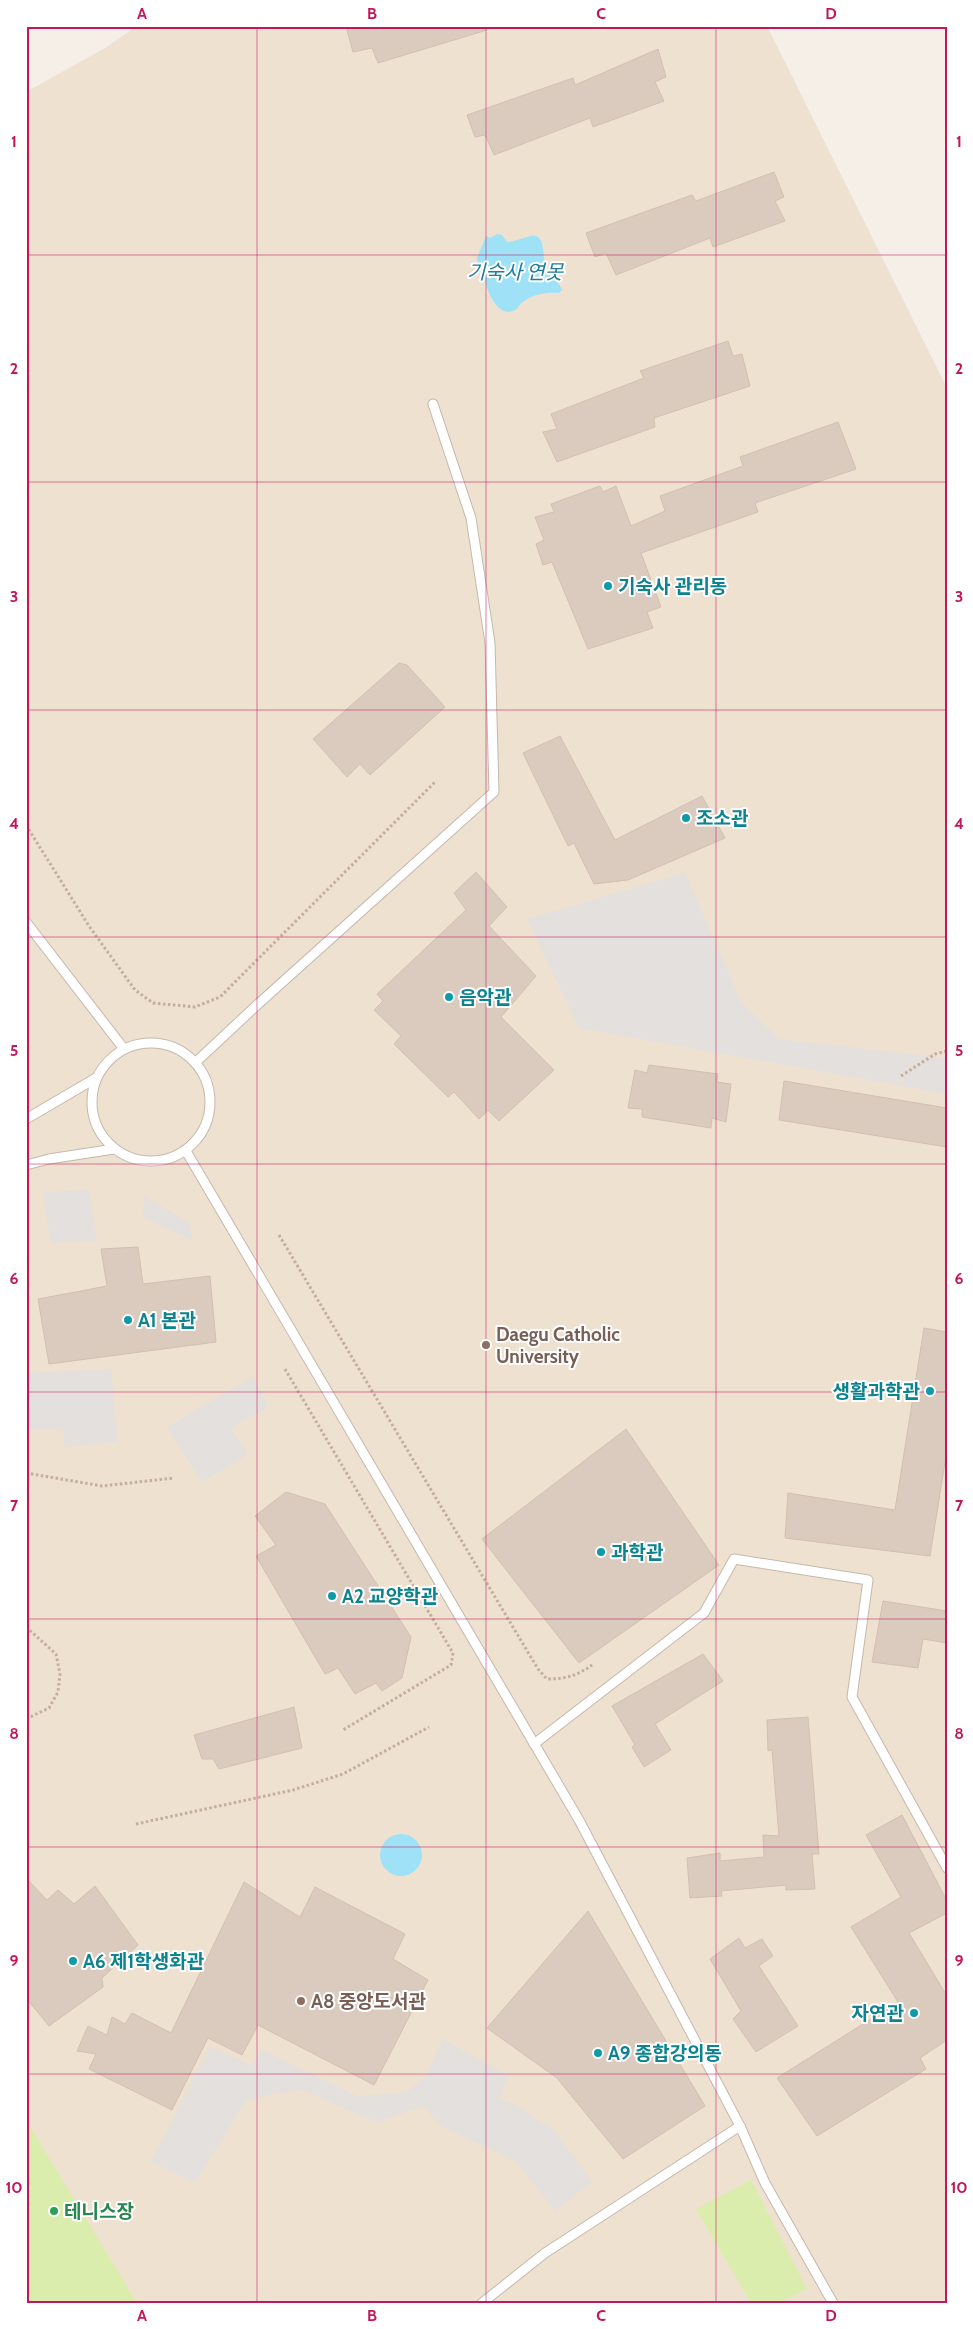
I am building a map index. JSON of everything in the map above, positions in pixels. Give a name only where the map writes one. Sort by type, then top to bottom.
[{"type":"lane","points":[[196,1062],[494,792],[490,644],[471,518],[433,404]]},
{"type":"lane","points":[[26,922],[124,1049]]},
{"type":"lane","points":[[141,1043],[166,1044],[184,1052],[196,1062],[209,1086],[211,1103],[208,1121],[201,1136],[186,1151],[163,1161],[150,1162],[130,1158],[114,1149],[101,1135],[92,1116],[91,1097],[96,1078],[107,1061],[124,1049],[141,1043]]},
{"type":"lane","points":[[26,1119],[96,1078]]},
{"type":"lane","points":[[26,1165],[49,1159],[114,1149]]},
{"type":"lane","points":[[186,1151],[579,1820],[740,2126],[765,2183],[833,2303]]},
{"type":"lane","points":[[534,1744],[704,1613],[734,1559],[868,1580],[852,1697],[947,1868]]},
{"type":"lane","points":[[482,2303],[545,2253],[740,2126]]},
{"type":"path","points":[[26,825],[89,926],[135,990],[153,1003],[195,1007],[220,997],[436,780]]},
{"type":"path","points":[[901,1076],[935,1054],[947,1051]]},
{"type":"path","points":[[279,1235],[538,1669],[547,1679],[564,1679],[582,1672],[592,1665]]},
{"type":"path","points":[[285,1368],[453,1653],[451,1665],[343,1730]]},
{"type":"path","points":[[26,1473],[102,1486],[174,1478]]},
{"type":"path","points":[[26,1627],[56,1654],[60,1674],[58,1692],[49,1708],[26,1719]]},
{"type":"path","points":[[136,1824],[293,1790],[343,1774],[429,1727]]},
{"type":"shaded area","name":"Daegu Catholic University","points":[[137,26],[767,26],[947,388],[947,2303],[26,2303],[26,92],[105,48]]},
{"type":"shaded area","points":[[685,873],[742,1003],[779,1039],[947,1058],[947,1094],[579,1028],[527,919]]},
{"type":"shaded area","points":[[89,1190],[97,1241],[51,1243],[43,1192]]},
{"type":"shaded area","points":[[144,1196],[189,1223],[192,1240],[143,1217]]},
{"type":"shaded area","points":[[111,1369],[118,1442],[65,1447],[63,1429],[26,1429],[26,1373]]},
{"type":"shaded area","points":[[253,1377],[268,1407],[231,1428],[248,1454],[202,1482],[167,1427]]},
{"type":"shaded area","points":[[443,2039],[508,2076],[499,2098],[521,2108],[555,2131],[592,2182],[555,2211],[516,2161],[439,2125],[424,2106],[377,2122],[302,2090],[268,2095],[246,2101],[195,2182],[150,2162],[210,2046],[252,2066],[262,2050],[357,2096],[406,2093],[426,2076]]},
{"type":"green space","name":"테니스장","points":[[26,2120],[137,2303],[26,2303]]},
{"type":"green space","points":[[751,2180],[807,2289],[779,2303],[751,2303],[696,2209]]},
{"type":"water","name":"기숙사 연못","points":[[497,234],[502,235],[507,242],[531,236],[540,238],[546,269],[562,290],[559,293],[536,295],[516,309],[509,312],[503,311],[494,302],[488,291],[477,258],[486,236],[490,238]]},
{"type":"water","points":[[401,1834],[416,1840],[422,1855],[416,1870],[401,1876],[386,1870],[380,1855],[386,1840]]},
{"type":"building","points":[[346,26],[486,26],[487,30],[378,63],[372,48],[353,52]]},
{"type":"building","points":[[658,49],[666,77],[655,82],[664,101],[593,127],[590,118],[494,155],[485,135],[475,137],[467,115],[573,78],[575,85]]},
{"type":"building","points":[[774,172],[784,197],[775,201],[785,221],[713,247],[710,238],[616,275],[606,253],[595,257],[586,233],[692,195],[696,201]]},
{"type":"building","points":[[728,341],[733,356],[742,354],[750,386],[654,418],[655,427],[557,462],[543,432],[557,429],[551,414],[644,378],[640,371]]},
{"type":"building","points":[[838,422],[856,469],[755,503],[758,512],[641,553],[661,607],[647,612],[653,628],[588,649],[552,562],[543,565],[536,544],[544,540],[535,517],[554,512],[551,504],[600,486],[603,492],[616,486],[631,526],[665,511],[660,496],[743,466],[740,457]]},
{"type":"building","points":[[399,663],[407,665],[445,707],[370,775],[360,764],[347,777],[313,739]]},
{"type":"building","name":"조소관","points":[[560,736],[615,840],[702,796],[725,838],[628,880],[594,884],[574,843],[568,846],[523,753]]},
{"type":"building","name":"음악관","points":[[476,872],[507,907],[489,926],[536,976],[501,1017],[554,1070],[499,1121],[488,1110],[479,1119],[454,1092],[448,1097],[394,1044],[401,1036],[374,1010],[383,1001],[377,994],[466,910],[454,893]]},
{"type":"building","points":[[649,1065],[718,1074],[717,1082],[731,1084],[726,1122],[712,1118],[711,1128],[642,1117],[642,1109],[628,1108],[635,1070],[647,1073]]},
{"type":"building","points":[[784,1081],[947,1108],[947,1147],[779,1120]]},
{"type":"building","name":"A1 본관","points":[[138,1247],[143,1284],[210,1276],[216,1342],[49,1364],[38,1299],[107,1286],[101,1249]]},
{"type":"building","name":"생활과학관","points":[[924,1328],[947,1332],[947,1450],[930,1556],[785,1538],[788,1493],[895,1510]]},
{"type":"building","name":"과학관","points":[[626,1429],[719,1565],[579,1663],[482,1539]]},
{"type":"building","name":"A2 교양학관","points":[[286,1492],[325,1504],[411,1637],[402,1678],[382,1691],[376,1683],[355,1694],[338,1668],[325,1674],[256,1556],[276,1545],[255,1516]]},
{"type":"building","points":[[883,1601],[947,1611],[947,1643],[923,1639],[918,1668],[872,1662]]},
{"type":"building","points":[[703,1654],[723,1681],[655,1724],[671,1750],[644,1767],[632,1747],[635,1745],[612,1706]]},
{"type":"building","points":[[294,1707],[302,1748],[219,1769],[213,1759],[202,1759],[194,1735]]},
{"type":"building","points":[[808,1717],[819,1854],[812,1854],[815,1889],[786,1890],[786,1885],[721,1891],[722,1896],[690,1898],[687,1858],[720,1853],[720,1861],[764,1857],[763,1835],[779,1836],[772,1750],[768,1751],[767,1720]]},
{"type":"building","name":"자연관","points":[[902,1815],[947,1901],[947,1913],[909,1933],[947,1996],[947,2040],[920,2058],[926,2069],[817,2136],[777,2078],[898,2002],[851,1927],[901,1897],[866,1835]]},
{"type":"building","name":"A6 제1학생화관","points":[[26,1878],[47,1900],[58,1890],[74,1904],[95,1886],[138,1945],[102,1978],[103,1987],[49,2026],[26,1998]]},
{"type":"building","name":"A8 중앙도서관","points":[[244,1882],[300,1917],[315,1887],[405,1934],[393,1959],[428,1980],[374,2085],[258,2025],[242,2055],[208,2038],[172,2110],[89,2069],[96,2054],[77,2051],[88,2026],[107,2035],[112,2017],[125,2024],[132,2013],[171,2033]]},
{"type":"building","name":"A9 종합강의동","points":[[588,1911],[705,2106],[623,2159],[557,2078],[487,2028]]},
{"type":"building","points":[[739,1938],[745,1948],[762,1939],[773,1956],[759,1966],[798,2026],[756,2052],[733,2019],[741,2011],[710,1959]]},
{"type":"place","name":"기숙사 관리동","points":[[608,586]]},
{"type":"place","name":"조소관","points":[[686,818]]},
{"type":"place","name":"음악관","points":[[449,997]]},
{"type":"place","name":"A1 본관","points":[[128,1320]]},
{"type":"place","name":"Daegu Catholic University","points":[[486,1345]]},
{"type":"place","name":"생활과학관","points":[[930,1391]]},
{"type":"place","name":"과학관","points":[[601,1552]]},
{"type":"place","name":"A2 교양학관","points":[[332,1596]]},
{"type":"place","name":"A6 제1학생화관","points":[[73,1961]]},
{"type":"place","name":"A8 중앙도서관","points":[[301,2001]]},
{"type":"place","name":"자연관","points":[[914,2013]]},
{"type":"place","name":"A9 종합강의동","points":[[598,2053]]},
{"type":"place","name":"테니스장","points":[[54,2211]]}]
